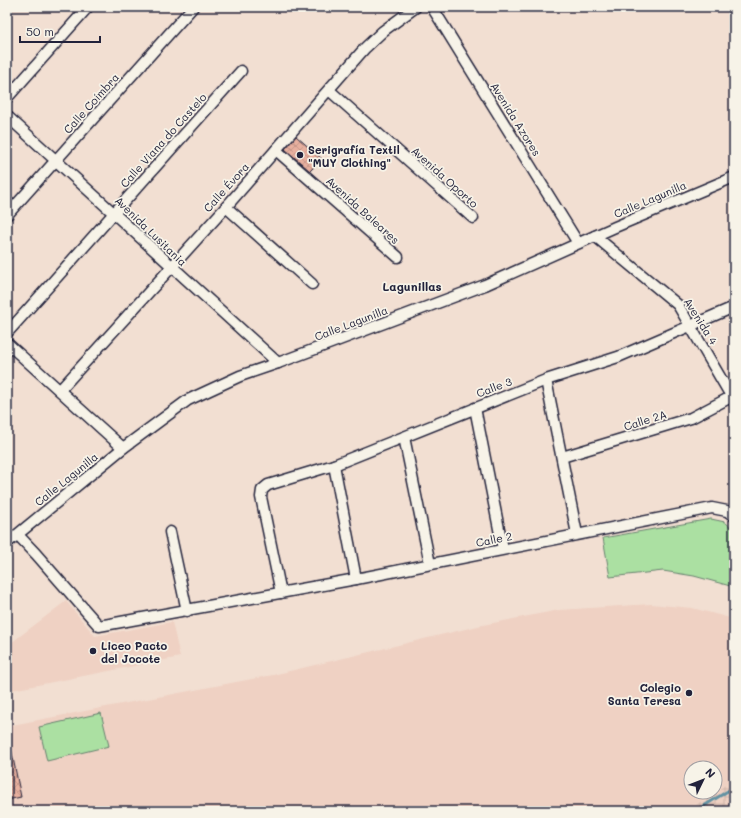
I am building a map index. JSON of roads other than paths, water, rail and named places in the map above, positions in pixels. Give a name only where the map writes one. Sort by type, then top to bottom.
[{"type":"street","points":[[7,98],[88,7]]},
{"type":"street","name":"Calle Coímbra","points":[[7,215],[193,7]]},
{"type":"street","name":"Calle Évora","points":[[60,390],[226,207],[365,48],[383,31],[416,7]]},
{"type":"street","name":"Avenida Azores","points":[[432,7],[578,243]]},
{"type":"street","name":"Calle Viana do Castelo","points":[[7,333],[241,71]]},
{"type":"street","name":"Avenida Oporto","points":[[329,90],[473,218]]},
{"type":"street","name":"Avenida Lusitania","points":[[7,116],[114,212],[170,267],[278,363]]},
{"type":"street","name":"Avenida Baleares","points":[[276,150],[398,257]]},
{"type":"street","name":"Calle Lagunilla","points":[[7,544],[123,448],[188,400],[240,376],[485,285],[578,243],[734,177]]},
{"type":"street","points":[[226,207],[312,284]]},
{"type":"street","name":"Avenida 4","points":[[595,236],[678,305],[691,325],[732,399]]},
{"type":"street","name":"Calle 3","points":[[281,593],[261,497],[262,490],[268,485],[334,465],[546,380],[618,357],[734,307]]},
{"type":"street","points":[[7,343],[123,448]]},
{"type":"street","points":[[546,380],[577,534]]},
{"type":"street","name":"Calle 2A","points":[[562,457],[691,418],[732,399]]},
{"type":"street","points":[[475,408],[503,549]]},
{"type":"street","points":[[404,436],[430,564]]},
{"type":"street","points":[[334,465],[356,579]]},
{"type":"street","name":"Calle 2","points":[[18,535],[99,626],[356,579],[712,508],[728,511],[734,516]]},
{"type":"street","points":[[170,532],[187,611]]},
{"type":"waterway","points":[[696,811],[734,787]]},
{"type":"place","name":"Serigrafía Textil \"MUY Clothing\"","points":[[300,155]]},
{"type":"place","name":"Liceo Pacto del Jocote","points":[[93,651]]},
{"type":"place","name":"Colegio Santa Teresa","points":[[689,693]]},
{"type":"district","name":"Lagunillas","points":[[412,286]]}]
